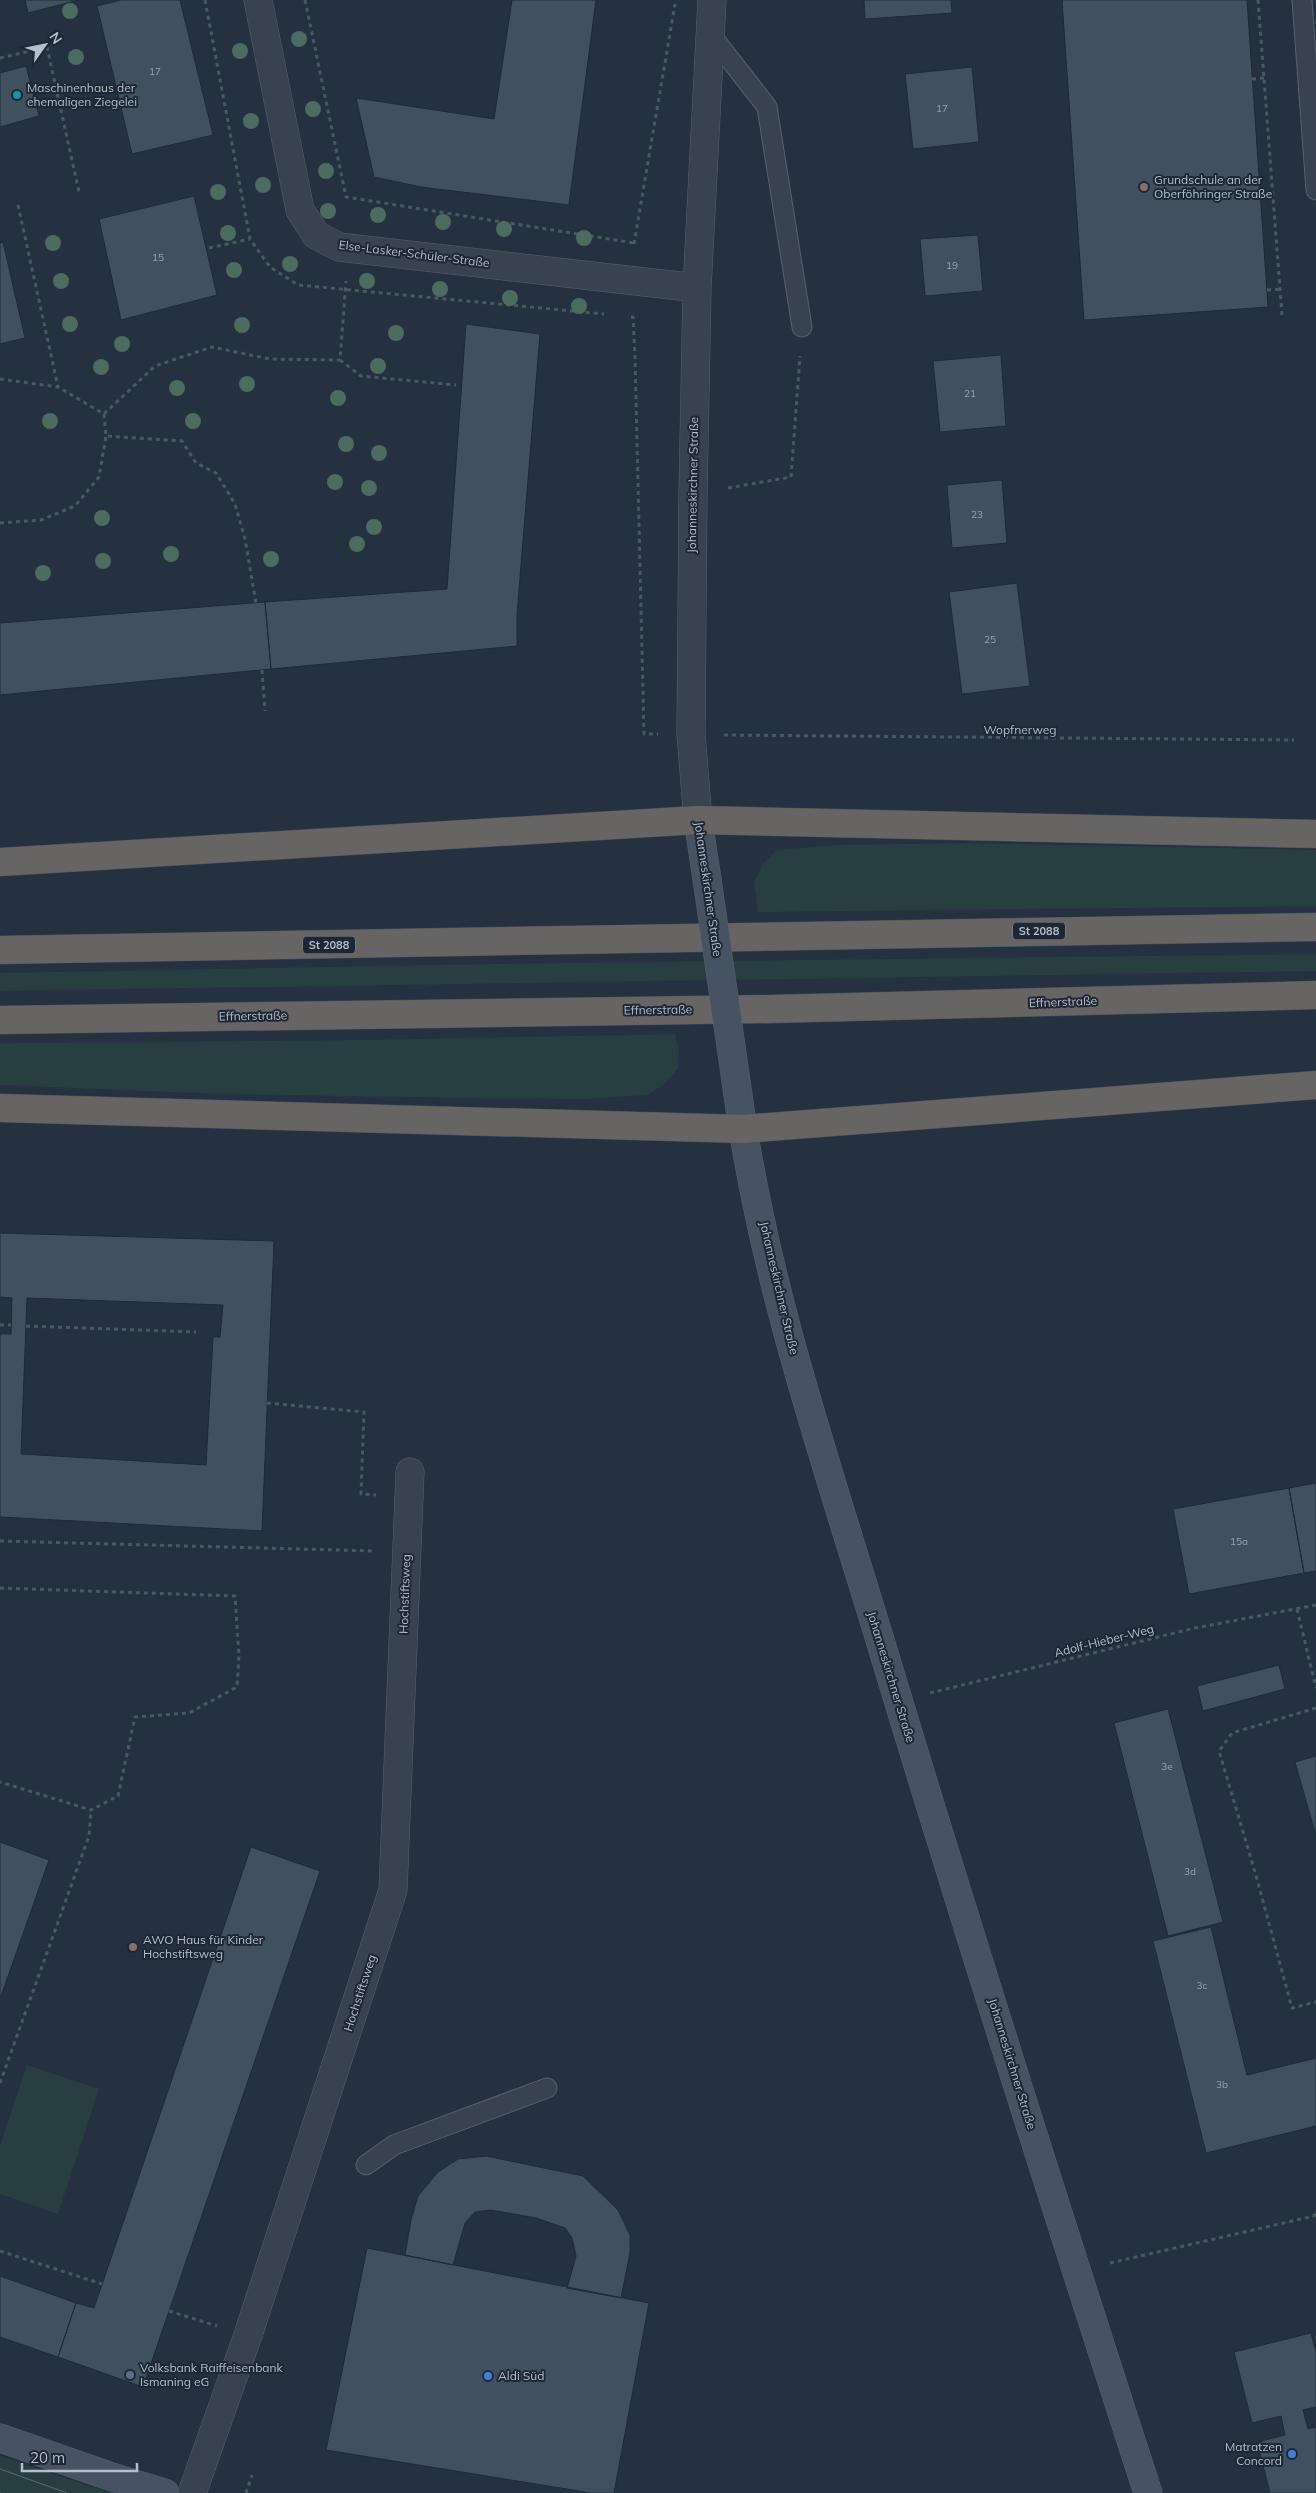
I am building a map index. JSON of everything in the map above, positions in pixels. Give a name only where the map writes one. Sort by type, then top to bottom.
[{"type":"highway","points":[[0,862],[698,820],[1316,834]]},
{"type":"highway","name":"St 2088","points":[[0,950],[1316,927]]},
{"type":"highway","name":"Effnerstraße","points":[[0,1020],[771,1009],[1316,995]]},
{"type":"highway","points":[[0,1108],[743,1129],[1316,1085]]},
{"type":"main road","name":"Johanneskirchner Straße","points":[[698,820],[743,1129],[798,1367],[898,1700],[1076,2270],[1148,2493]]},
{"type":"main road","points":[[0,2438],[109,2476],[165,2493]]},
{"type":"street","name":"Else-Lasker-Schüler-Straße","points":[[258,0],[300,210],[316,235],[339,247],[697,288]]},
{"type":"street","name":"Johanneskirchner Straße","points":[[698,820],[691,734],[693,494],[697,288],[712,0]]},
{"type":"street","name":"Hochstiftsweg","points":[[192,2493],[248,2336],[394,1890],[409,1485]]},
{"type":"lane","points":[[1302,0],[1316,190]]},
{"type":"lane","points":[[711,35],[767,107],[802,327]]},
{"type":"lane","points":[[366,2165],[394,2145],[547,2088]]},
{"type":"path","points":[[204,0],[250,239],[270,267],[298,285],[614,315]]},
{"type":"path","points":[[305,0],[346,197],[634,243]]},
{"type":"path","points":[[676,0],[634,243],[633,317],[644,734],[691,734]]},
{"type":"path","points":[[1258,0],[1282,314]]},
{"type":"path","points":[[0,58],[47,47],[79,192]]},
{"type":"path","points":[[1252,79],[1264,78]]},
{"type":"path","points":[[18,205],[58,387]]},
{"type":"path","points":[[209,248],[250,239]]},
{"type":"path","points":[[340,360],[349,248]]},
{"type":"path","points":[[1266,290],[1281,288]]},
{"type":"path","points":[[624,316],[633,317]]},
{"type":"path","points":[[693,494],[792,477],[802,327]]},
{"type":"path","points":[[104,414],[155,366],[212,347],[270,359],[340,360],[361,376],[456,386]]},
{"type":"path","points":[[0,378],[58,387],[104,414]]},
{"type":"path","points":[[0,523],[41,520],[75,506],[99,477],[106,436],[104,414]]},
{"type":"path","points":[[106,436],[182,441],[196,463],[216,472],[235,504],[245,539],[256,603]]},
{"type":"path","points":[[262,670],[265,711]]},
{"type":"path","name":"Wopfnerweg","points":[[746,735],[1294,740]]},
{"type":"path","points":[[0,1325],[11,1325]]},
{"type":"path","points":[[26,1326],[196,1332]]},
{"type":"path","points":[[267,1403],[364,1412],[361,1494],[409,1485]]},
{"type":"path","points":[[0,1541],[406,1552]]},
{"type":"path","points":[[0,1588],[235,1596],[239,1655],[237,1686],[189,1713],[134,1717],[118,1796],[91,1810],[0,1782]]},
{"type":"path","name":"Adolf-Hieber-Weg","points":[[898,1700],[1195,1628],[1316,1605]]},
{"type":"path","points":[[1297,1609],[1316,1688]]},
{"type":"path","points":[[1316,1708],[1232,1733],[1219,1752],[1255,1872],[1292,2008],[1316,2002]]},
{"type":"path","points":[[0,2083],[90,1836],[91,1810]]},
{"type":"path","points":[[1076,2270],[1314,2216],[1316,2211]]},
{"type":"path","points":[[0,2251],[102,2284]]},
{"type":"path","points":[[170,2311],[248,2336]]},
{"type":"path","points":[[246,2493],[252,2475]]},
{"type":"green space","points":[[970,843],[1316,850],[1316,906],[758,912],[754,883],[763,864],[777,850],[836,845]]},
{"type":"green space","points":[[1316,954],[1316,971],[0,991],[0,973],[549,963]]},
{"type":"green space","points":[[675,1034],[679,1052],[678,1069],[663,1085],[647,1095],[586,1099],[409,1097],[221,1094],[0,1085],[0,1043],[365,1040]]},
{"type":"green space","points":[[27,2065],[99,2089],[58,2214],[0,2194],[0,2146]]},
{"type":"green space","points":[[0,2456],[110,2493],[0,2493]]},
{"type":"building","points":[[25,0],[79,0],[28,13]]},
{"type":"building","points":[[121,0],[180,0],[213,135],[132,154],[97,6]]},
{"type":"building","points":[[512,0],[596,0],[569,205],[421,187],[374,177],[356,98],[494,119]]},
{"type":"building","points":[[864,0],[951,0],[952,13],[865,19]]},
{"type":"building","points":[[1062,0],[1247,0],[1268,307],[1084,320]]},
{"type":"building","name":"Maschinenhaus der ehemaligen Ziegelei","points":[[26,66],[39,116],[0,127],[0,73]]},
{"type":"building","points":[[972,67],[979,142],[913,149],[905,74]]},
{"type":"building","points":[[194,196],[217,295],[121,320],[99,219]]},
{"type":"building","points":[[978,235],[983,291],[925,296],[920,239]]},
{"type":"building","points":[[3,242],[25,338],[0,344],[0,243]]},
{"type":"building","points":[[466,324],[540,334],[517,614],[517,646],[271,669],[265,602],[447,589]]},
{"type":"building","points":[[1001,355],[1006,426],[940,432],[933,361]]},
{"type":"building","points":[[1002,480],[1007,543],[952,548],[947,485]]},
{"type":"building","points":[[1017,583],[1030,686],[962,694],[949,592]]},
{"type":"building","points":[[265,602],[271,669],[0,695],[0,623]]},
{"type":"building","points":[[0,1233],[274,1241],[262,1531],[0,1517],[0,1334],[11,1334],[12,1298],[0,1297]],"holes":[[[27,1298],[223,1305],[220,1337],[213,1337],[206,1465],[21,1454]]]},
{"type":"building","points":[[1316,1483],[1316,1571],[1304,1573],[1289,1488]]},
{"type":"building","points":[[1289,1488],[1304,1573],[1189,1594],[1173,1509]]},
{"type":"building","points":[[1279,1665],[1285,1689],[1203,1711],[1197,1686]]},
{"type":"building","points":[[1168,1709],[1223,1922],[1168,1936],[1114,1723]]},
{"type":"building","points":[[1316,1756],[1316,1836],[1295,1762]]},
{"type":"building","points":[[0,1842],[49,1860],[0,1999]]},
{"type":"building","points":[[251,1847],[320,1871],[143,2387],[58,2357],[76,2303],[94,2308]]},
{"type":"building","points":[[1211,1927],[1247,2075],[1316,2058],[1316,2126],[1206,2153],[1153,1941]]},
{"type":"building","points":[[486,2156],[583,2176],[618,2210],[630,2235],[630,2253],[621,2298],[567,2288],[576,2256],[572,2238],[565,2228],[536,2218],[491,2210],[475,2212],[465,2223],[453,2265],[405,2255],[411,2220],[418,2196],[438,2172],[458,2159]]},
{"type":"building","name":"Aldi Süd","points":[[367,2248],[649,2303],[614,2493],[591,2493],[326,2450]]},
{"type":"building","points":[[0,2276],[76,2303],[58,2357],[0,2337]]},
{"type":"building","points":[[1311,2333],[1316,2352],[1316,2407],[1303,2410],[1308,2429],[1316,2427],[1316,2493],[1270,2493],[1257,2442],[1285,2435],[1281,2416],[1252,2423],[1234,2352]]},
{"type":"tram line","points":[[0,2469],[67,2493]]},
{"type":"place","name":"Maschinenhaus der ehemaligen Ziegelei","points":[[17,95]]},
{"type":"place","name":"Grundschule an der Oberföhringer Straße","points":[[1144,187]]},
{"type":"place","name":"AWO Haus für Kinder Hochstiftsweg","points":[[133,1947]]},
{"type":"place","name":"Volksbank Raiffeisenbank Ismaning eG","points":[[130,2375]]},
{"type":"place","name":"Aldi Süd","points":[[488,2376]]},
{"type":"place","name":"Matratzen Concord","points":[[1292,2454]]}]
